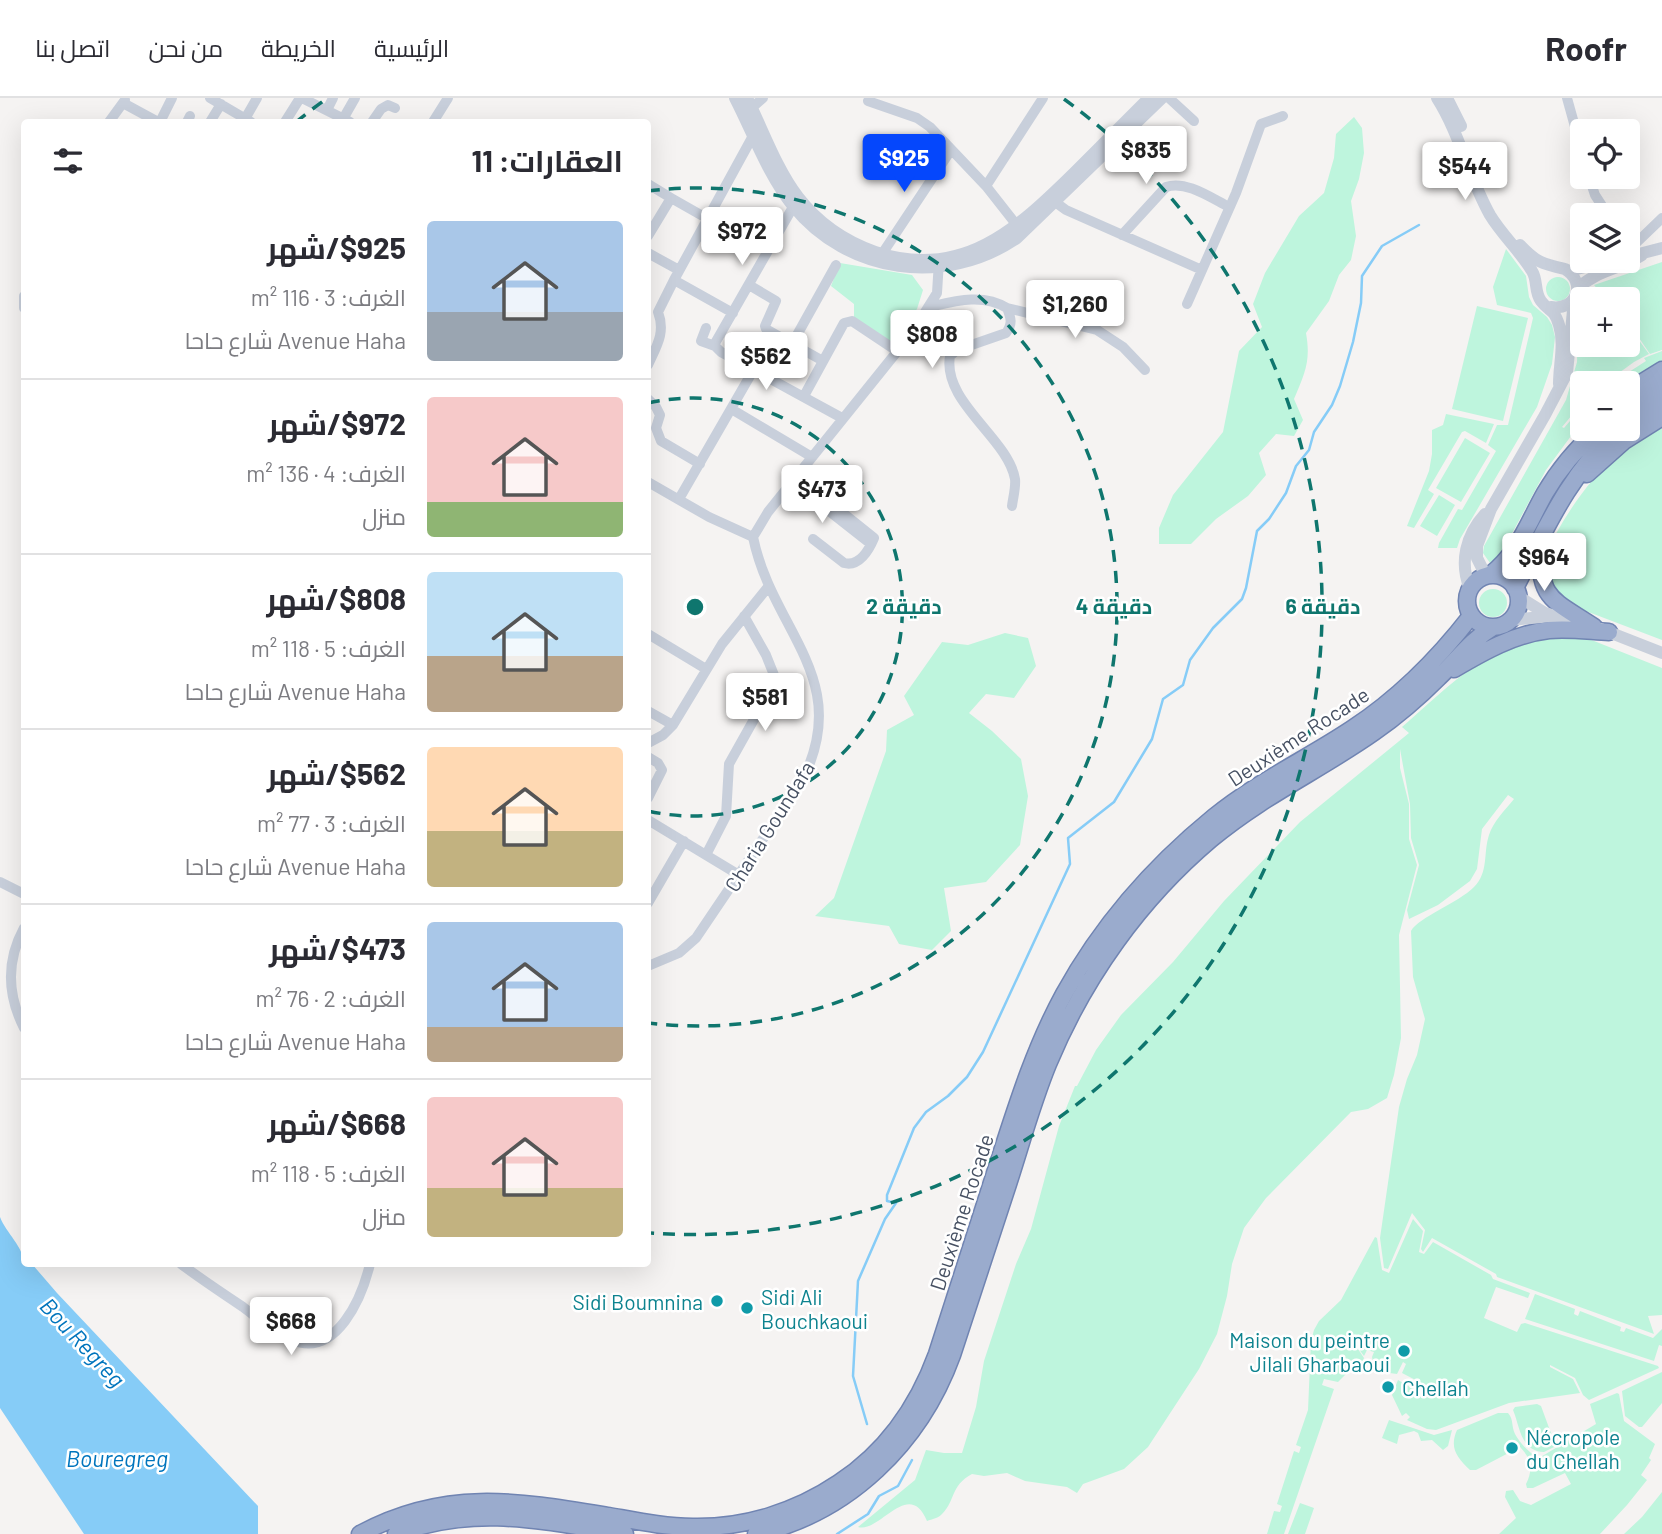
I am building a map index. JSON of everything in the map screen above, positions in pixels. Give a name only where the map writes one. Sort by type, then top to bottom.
[{"type":"highway","points":[[1640,384],[1662,370]]},
{"type":"highway","points":[[1640,398],[1662,385]]},
{"type":"highway","points":[[1640,415],[1662,401]]},
{"type":"highway","points":[[1568,487],[1624,441],[1662,417]]},
{"type":"highway","points":[[1581,441],[1545,494],[1512,555],[1488,576],[1476,581],[1470,589],[1467,603],[1471,616],[1479,623],[1493,627],[1503,625],[1517,612],[1517,592],[1540,539],[1568,487],[1592,455],[1607,441]]},
{"type":"highway","points":[[1578,448],[1585,441]]},
{"type":"highway","points":[[1540,539],[1541,576],[1545,590],[1555,601],[1602,629]]},
{"type":"highway","points":[[1488,576],[1505,578],[1517,592]]},
{"type":"highway","name":"Deuxième Rocade","points":[[366,1531],[434,1507],[499,1501],[542,1505],[661,1525],[724,1526],[764,1518],[801,1504],[830,1489],[856,1470],[879,1449],[900,1424],[928,1376],[1031,1065],[1064,994],[1107,927],[1158,867],[1197,831],[1260,783],[1352,729],[1390,701],[1434,661],[1471,616]]},
{"type":"highway","name":"Deuxième Rocade","points":[[756,1534],[797,1521],[845,1496],[887,1461],[921,1419],[939,1388],[952,1355],[1048,1064],[1069,1018],[1094,974],[1139,913],[1191,857],[1229,824],[1270,795],[1376,731],[1437,680],[1477,638],[1493,627]]},
{"type":"highway","points":[[1437,680],[1488,650],[1530,633],[1560,629],[1602,629]]},
{"type":"highway","points":[[396,1534],[450,1519],[486,1516],[522,1517],[625,1534]]},
{"type":"street","points":[[161,119],[172,98]]},
{"type":"street","points":[[210,98],[245,119]]},
{"type":"street","points":[[249,119],[257,98]]},
{"type":"street","points":[[287,119],[301,98],[343,119]]},
{"type":"street","points":[[327,110],[333,98]]},
{"type":"street","points":[[347,119],[355,98]]},
{"type":"street","points":[[434,98],[446,101],[435,119]]},
{"type":"street","points":[[736,98],[747,107],[796,202],[830,228],[864,248],[882,254],[957,265],[992,253],[1162,98]]},
{"type":"street","points":[[747,107],[763,98]]},
{"type":"street","points":[[986,186],[1043,98]]},
{"type":"street","points":[[1113,140],[1149,98]]},
{"type":"street","points":[[1169,98],[1194,121]]},
{"type":"street","points":[[1437,98],[1490,214],[1530,268],[1537,282],[1538,295],[1551,307],[1558,321],[1562,337],[1559,384]]},
{"type":"street","points":[[1447,98],[1459,120],[1489,196],[1504,223],[1527,252],[1552,268]]},
{"type":"street","points":[[1567,98],[1573,119]]},
{"type":"street","points":[[111,119],[125,101],[154,119]]},
{"type":"street","points":[[868,101],[917,118],[930,127],[986,186],[1021,229]]},
{"type":"street","points":[[212,119],[221,104]]},
{"type":"street","points":[[374,119],[383,107],[388,105],[395,108]]},
{"type":"street","points":[[747,107],[754,134],[778,184],[824,236],[867,259],[903,267],[939,263]]},
{"type":"street","points":[[1187,304],[1261,124],[1283,116]]},
{"type":"street","points":[[658,312],[754,134]]},
{"type":"street","points":[[882,254],[951,149]]},
{"type":"street","points":[[1122,235],[1166,187],[1172,185],[1189,188],[1229,207]]},
{"type":"street","points":[[651,186],[708,219]]},
{"type":"street","points":[[651,231],[671,198]]},
{"type":"street","points":[[1053,200],[1066,210],[1202,270]]},
{"type":"street","points":[[715,346],[715,340],[796,202]]},
{"type":"street","points":[[1640,242],[1662,218]]},
{"type":"street","points":[[1640,249],[1662,248]]},
{"type":"street","points":[[651,255],[733,313]]},
{"type":"street","points":[[651,484],[709,517],[753,537],[759,523],[929,307],[937,293],[939,263]]},
{"type":"street","points":[[792,344],[836,265]]},
{"type":"street","points":[[1537,282],[1546,271],[1561,267],[1569,271],[1576,280],[1576,287]]},
{"type":"street","points":[[1583,287],[1600,273]]},
{"type":"street","points":[[749,285],[775,301],[765,328],[823,362]]},
{"type":"street","points":[[929,307],[955,301],[987,299],[1007,308],[1097,330],[1123,347],[1145,370]]},
{"type":"street","points":[[1551,307],[1564,307],[1570,300]]},
{"type":"street","points":[[651,308],[658,312],[662,323],[661,337],[651,359]]},
{"type":"street","points":[[1007,308],[1011,319],[1006,333],[957,350],[950,356],[947,370],[956,391],[1008,462],[1015,480],[1012,506]]},
{"type":"street","points":[[804,396],[844,323],[849,321],[897,351]]},
{"type":"street","points":[[706,328],[701,341],[715,346],[721,352],[842,418]]},
{"type":"street","points":[[1488,576],[1476,552],[1491,509],[1565,377],[1569,365],[1570,340]]},
{"type":"street","points":[[679,499],[733,410],[754,369]]},
{"type":"street","points":[[651,402],[659,411],[661,419],[656,428],[661,441],[700,464]]},
{"type":"street","points":[[733,410],[812,457]]},
{"type":"street","points":[[795,479],[872,540],[858,562],[849,565],[813,539]]},
{"type":"street","points":[[1470,589],[1464,569],[1466,548],[1479,520],[1491,509]]},
{"type":"street","name":"Charia Goundafa","points":[[651,965],[668,959],[689,945],[706,926],[802,781],[812,762],[820,729],[818,691],[812,670],[768,587],[757,559],[753,537]]},
{"type":"street","points":[[651,741],[673,725],[706,669],[768,587]]},
{"type":"street","points":[[1517,592],[1555,617]]},
{"type":"street","points":[[707,853],[725,820],[729,764],[776,680],[766,655],[744,616]]},
{"type":"street","points":[[1511,620],[1555,617],[1602,629],[1662,653]]},
{"type":"street","points":[[651,636],[706,669]]},
{"type":"street","points":[[651,713],[673,725]]},
{"type":"street","points":[[651,759],[662,770],[651,792]]},
{"type":"street","points":[[651,822],[739,874]]},
{"type":"street","points":[[651,898],[684,841]]},
{"type":"street","points":[[0,882],[21,892]]},
{"type":"street","points":[[21,934],[10,967],[14,1004],[21,1021]]},
{"type":"street","points":[[185,1267],[281,1335],[303,1343],[325,1339],[342,1325],[356,1303],[369,1267]]},
{"type":"green space","points":[[1354,117],[1362,128],[1364,153],[1351,201],[1356,236],[1351,260],[1339,275],[1329,301],[1306,333],[1306,367],[1294,399],[1303,420],[1294,436],[1276,434],[1259,453],[1266,475],[1248,496],[1216,519],[1191,544],[1159,544],[1159,528],[1173,495],[1223,432],[1239,351],[1262,327],[1253,304],[1265,273],[1299,216],[1324,193],[1334,158],[1336,134]]},
{"type":"green space","points":[[1506,249],[1526,276],[1533,305],[1552,325],[1555,337],[1552,364],[1537,407],[1457,548],[1438,548],[1458,509],[1462,510],[1496,451],[1488,445],[1497,425],[1508,425],[1533,318],[1531,313],[1497,305],[1493,287]]},
{"type":"green space","points":[[1662,262],[1662,350],[1650,354],[1640,339],[1640,287],[1594,285],[1629,273],[1640,273],[1640,269]]},
{"type":"green space","points":[[840,263],[912,275],[923,290],[917,309],[890,344],[854,320],[854,304],[831,286]]},
{"type":"green space","points":[[1563,278],[1569,284],[1567,298],[1558,301],[1549,298],[1546,289],[1549,280]]},
{"type":"green space","points":[[1477,306],[1528,318],[1503,421],[1452,409]]},
{"type":"green space","points":[[1640,342],[1649,354],[1622,371],[1574,371],[1577,357],[1640,357]]},
{"type":"green space","points":[[1662,351],[1662,362],[1640,375],[1640,371],[1631,371],[1646,361],[1644,358]]},
{"type":"green space","points":[[1570,386],[1570,417],[1562,427],[1570,421],[1570,437],[1546,470],[1501,554],[1490,563],[1483,553],[1484,546],[1566,400]]},
{"type":"green space","points":[[1446,414],[1494,424],[1486,443],[1465,431],[1462,432],[1428,490],[1434,494],[1414,528],[1407,526],[1429,471],[1432,430],[1443,425]]},
{"type":"green space","points":[[1662,425],[1662,640],[1570,605],[1550,586],[1544,556],[1568,513],[1587,487],[1621,452]]},
{"type":"green space","points":[[1465,438],[1490,453],[1461,502],[1436,488]]},
{"type":"green space","points":[[1439,495],[1455,505],[1437,536],[1420,526]]},
{"type":"green space","points":[[1493,589],[1503,593],[1507,603],[1503,613],[1493,617],[1483,613],[1479,603],[1483,593]]},
{"type":"green space","points":[[1005,633],[1028,638],[1036,666],[1014,698],[986,694],[969,713],[1021,759],[1028,796],[1020,845],[986,882],[944,888],[951,931],[932,950],[899,944],[889,926],[815,916],[834,898],[886,751],[887,730],[914,715],[904,696],[942,642],[968,645]]},
{"type":"green space","points":[[1550,636],[1589,639],[1662,668],[1662,1315],[1648,1316],[1654,1334],[1497,1277],[1432,1238],[1423,1252],[1421,1249],[1425,1230],[1412,1213],[1388,1269],[1384,1268],[1380,1238],[1399,1107],[1417,1055],[1425,1019],[1413,977],[1411,931],[1422,920],[1467,893],[1479,881],[1484,869],[1491,830],[1514,799],[1508,795],[1482,829],[1477,869],[1470,881],[1438,905],[1409,919],[1407,910],[1419,865],[1411,838],[1410,804],[1400,749],[1400,768],[1409,804],[1409,839],[1417,865],[1399,935],[1401,1038],[1387,1098],[1368,1109],[1351,1112],[1266,1198],[1244,1228],[1232,1264],[1217,1334],[1199,1369],[1148,1447],[1124,1469],[1083,1484],[1077,1493],[1067,1487],[1025,1481],[1007,1473],[984,1476],[972,1474],[960,1483],[946,1509],[937,1517],[927,1521],[920,1509],[912,1504],[903,1505],[875,1523],[858,1527],[915,1480],[926,1450],[962,1453],[976,1407],[984,1361],[1016,1264],[1031,1229],[1059,1126],[1075,1086],[1121,1015],[1300,822],[1409,733],[1402,727],[1428,704],[1468,671],[1497,652]]},
{"type":"green space","points":[[1413,1219],[1423,1231],[1419,1252],[1424,1254],[1433,1242],[1491,1275],[1493,1279],[1530,1293],[1528,1298],[1496,1287],[1484,1318],[1517,1332],[1521,1324],[1525,1323],[1659,1368],[1589,1400],[1583,1395],[1575,1378],[1550,1365],[1573,1379],[1580,1393],[1509,1403],[1436,1430],[1407,1420],[1410,1417],[1406,1413],[1402,1416],[1392,1395],[1398,1380],[1424,1395],[1429,1387],[1402,1373],[1406,1364],[1403,1362],[1397,1374],[1375,1371],[1372,1357],[1374,1352],[1367,1350],[1364,1356],[1350,1337],[1364,1358],[1361,1365],[1351,1362],[1346,1374],[1338,1382],[1324,1379],[1322,1385],[1334,1389],[1284,1534],[1267,1534],[1274,1511],[1280,1512],[1282,1506],[1277,1504],[1294,1451],[1299,1453],[1301,1447],[1296,1445],[1308,1410],[1311,1341],[1314,1330],[1319,1321],[1341,1300],[1375,1237],[1382,1270],[1389,1273]]},
{"type":"green space","points":[[1535,1294],[1575,1309],[1574,1314],[1578,1316],[1580,1311],[1621,1327],[1620,1331],[1624,1332],[1626,1328],[1653,1338],[1662,1329],[1662,1346],[1659,1345],[1654,1361],[1525,1319]]},
{"type":"green space","points":[[1662,1372],[1662,1403],[1642,1427],[1639,1427],[1625,1416],[1622,1391]]},
{"type":"green space","points":[[1617,1393],[1624,1421],[1655,1444],[1649,1458],[1651,1460],[1641,1475],[1647,1480],[1627,1505],[1600,1534],[1499,1534],[1516,1518],[1505,1497],[1506,1491],[1513,1490],[1520,1501],[1531,1505],[1571,1484],[1565,1473],[1533,1488],[1527,1488],[1530,1465],[1520,1447],[1476,1470],[1470,1470],[1461,1461],[1454,1447],[1457,1430],[1498,1413],[1508,1413],[1517,1437],[1539,1458],[1596,1424],[1590,1404]]},
{"type":"green space","points":[[1537,1404],[1541,1406],[1555,1444],[1544,1452],[1536,1451],[1525,1442],[1513,1410],[1515,1407]]},
{"type":"green space","points":[[1389,1420],[1434,1435],[1452,1430],[1448,1446],[1443,1450],[1432,1440],[1421,1441],[1418,1433],[1414,1431],[1399,1435],[1397,1444],[1382,1438]]},
{"type":"green space","points":[[1662,1492],[1662,1534],[1624,1534],[1642,1517]]},
{"type":"green space","points":[[1300,1503],[1314,1508],[1305,1534],[1288,1534]]},
{"type":"water","name":"Bouregreg","points":[[0,1217],[21,1252],[21,1267],[35,1267],[258,1506],[258,1534],[84,1534],[0,1408]]},
{"type":"waterway","points":[[867,1424],[853,1376],[858,1281],[885,1219],[896,1203],[887,1201],[887,1195],[914,1128],[926,1112],[948,1096],[967,1077],[983,1052],[1070,864],[1068,838],[1114,802],[1152,739],[1163,699],[1183,685],[1190,660],[1213,628],[1242,599],[1257,531],[1269,519],[1286,493],[1296,466],[1309,450],[1314,432],[1332,405],[1340,386],[1361,303],[1362,276],[1382,246],[1419,225]]},
{"type":"waterway","points":[[837,1534],[868,1514],[879,1496],[898,1486],[912,1460]]},
{"type":"place","name":"Sidi Boumnina","points":[[717,1301]]},
{"type":"place","name":"Sidi Ali Bouchkaoui","points":[[747,1308]]},
{"type":"place","name":"Maison du peintre Jilali Gharbaoui","points":[[1404,1351]]},
{"type":"place","name":"Chellah","points":[[1388,1387]]},
{"type":"place","name":"Nécropole du Chellah","points":[[1512,1448]]},
{"type":"water label","name":"Bou Regreg","points":[[83,1342]]}]
